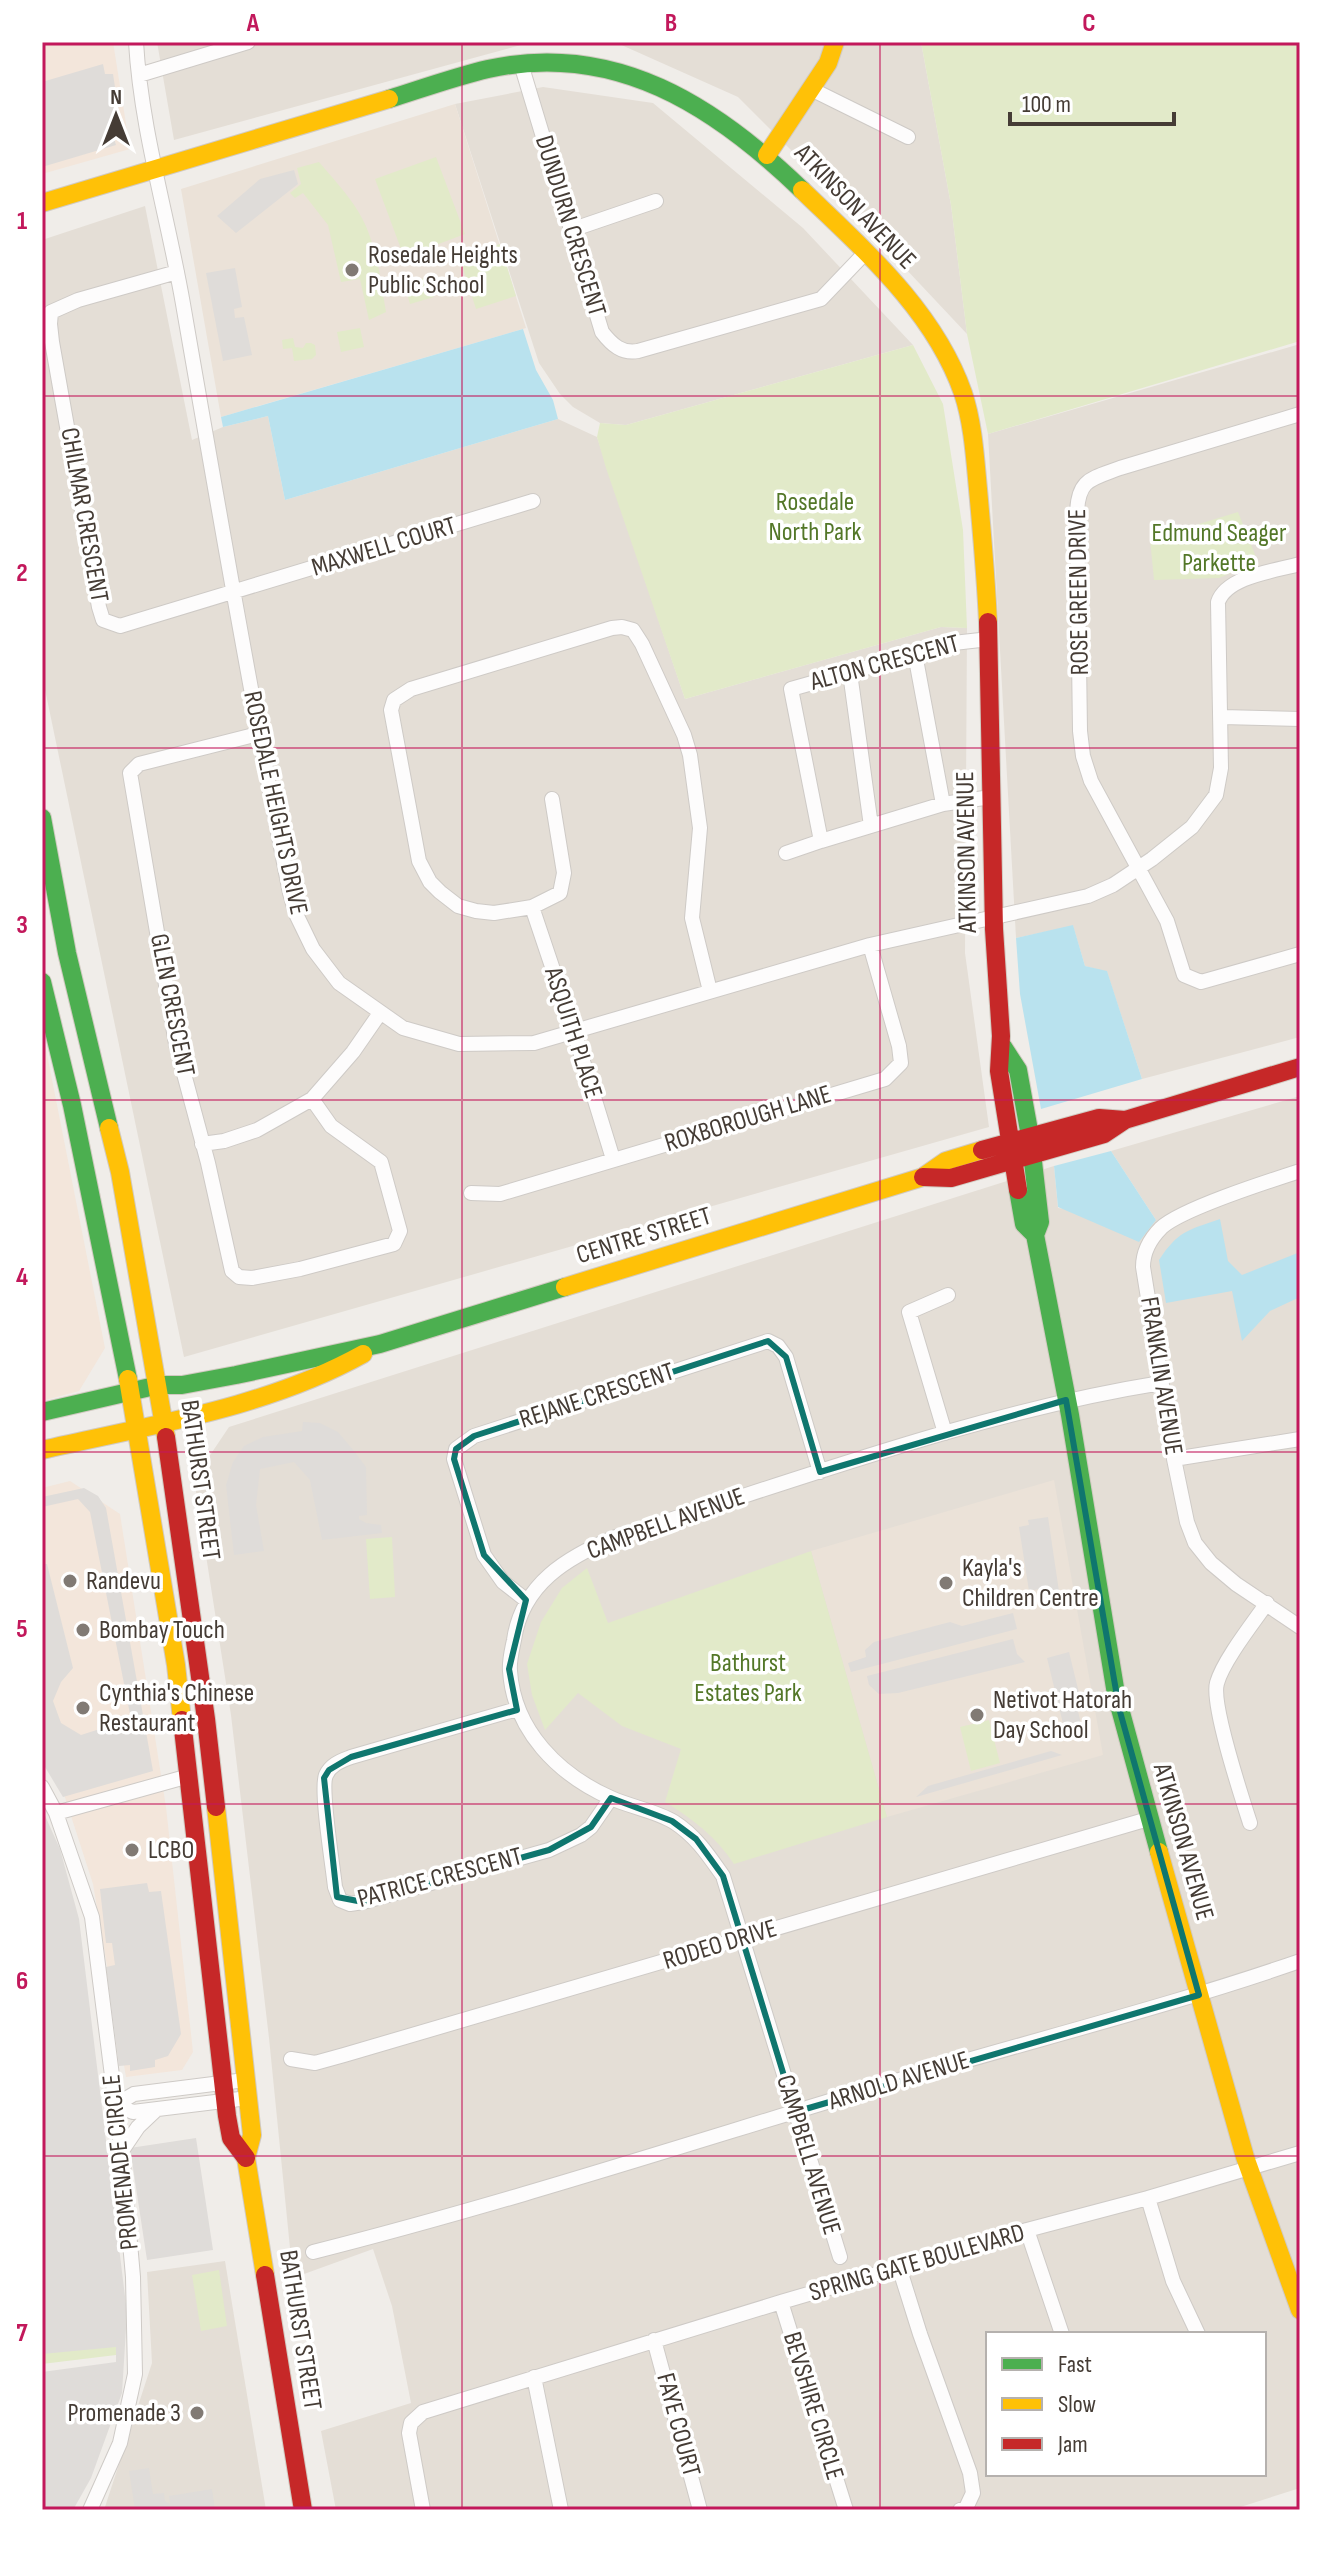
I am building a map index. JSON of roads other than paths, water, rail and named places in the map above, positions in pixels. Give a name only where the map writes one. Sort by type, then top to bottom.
[{"type":"main road","points":[[767,155],[828,63],[835,42]]},
{"type":"main road","name":"ATKINSON AVENUE","points":[[42,203],[489,69],[521,64],[558,63],[607,68],[650,82],[692,100],[767,155],[866,252],[923,316],[943,346],[963,394],[984,553],[989,639],[994,918],[1003,1047],[999,1071],[1012,1141]]},
{"type":"main road","name":"BATHURST STREET","points":[[42,818],[67,953],[120,1172],[181,1526],[206,1719],[252,2135],[246,2158],[303,2510]]},
{"type":"main road","name":"BATHURST STREET","points":[[42,982],[72,1105],[130,1391],[176,1665],[224,2092],[231,2138],[246,2158]]},
{"type":"main road","name":"ATKINSON AVENUE","points":[[1003,1047],[1018,1070],[1026,1150],[1024,1224],[1035,1235],[1116,1694],[1148,1819],[1249,2168],[1300,2310]]},
{"type":"main road","name":"CENTRE STREET","points":[[923,1177],[951,1178],[1099,1118],[1125,1120],[1300,1067]]},
{"type":"main road","name":"CENTRE STREET","points":[[42,1412],[159,1385],[182,1385],[380,1344],[923,1177],[946,1161],[1012,1141],[1026,1150]]},
{"type":"main road","name":"CENTRE STREET","points":[[42,1450],[261,1398],[329,1373],[380,1344]]},
{"type":"street","name":"ROSEDALE HEIGHTS DRIVE","points":[[136,42],[139,75],[258,734],[296,914],[313,949],[339,983],[403,1028],[459,1044],[534,1043],[870,945],[1088,896],[1113,885],[1192,827],[1216,795],[1221,768],[1218,602],[1221,592],[1233,582],[1300,564]]},
{"type":"street","points":[[139,75],[248,42]]},
{"type":"street","name":"DUNDURN CRESCENT","points":[[521,64],[602,332],[618,349],[630,353],[821,299],[866,252]]},
{"type":"street","points":[[811,89],[908,137]]},
{"type":"street","points":[[571,230],[656,201]]},
{"type":"street","name":"CHILMAR CRESCENT","points":[[177,272],[78,300],[51,312],[52,342],[99,607],[103,620],[120,626],[234,593]]},
{"type":"street","name":"ROSE GREEN DRIVE","points":[[1139,867],[1091,781],[1083,756],[1080,731],[1078,496],[1081,487],[1091,479],[1120,468],[1300,414]]},
{"type":"street","name":"MAXWELL COURT","points":[[234,593],[533,501]]},
{"type":"street","points":[[552,799],[564,885],[560,893],[532,907],[494,913],[458,906],[430,882],[419,861],[391,710],[394,700],[411,689],[567,640],[612,628],[633,630],[684,735],[690,755],[700,828],[692,918],[710,991]]},
{"type":"street","name":"ALTON CRESCENT","points":[[821,841],[791,689],[915,654],[936,645],[989,639]]},
{"type":"street","points":[[915,654],[943,804]]},
{"type":"street","points":[[850,673],[871,826]]},
{"type":"street","points":[[1222,717],[1300,719]]},
{"type":"street","name":"GLEN CRESCENT","points":[[202,1144],[176,1044],[130,773],[139,764],[258,734]]},
{"type":"street","points":[[786,853],[943,804],[991,797]]},
{"type":"street","points":[[1139,867],[1167,921],[1181,969],[1192,981],[1214,979],[1300,954]]},
{"type":"street","name":"ASQUITH PLACE","points":[[532,907],[613,1159]]},
{"type":"street","name":"ROXBOROUGH LANE","points":[[471,1193],[500,1194],[885,1079],[901,1063],[870,945]]},
{"type":"street","points":[[312,1099],[331,1126],[381,1162],[400,1231],[394,1244],[300,1269],[252,1278],[239,1277],[232,1271],[202,1144],[224,1141],[257,1130],[312,1099],[353,1052],[380,1013]]},
{"type":"street","name":"FRANKLIN AVENUE","points":[[1300,1171],[1183,1215],[1163,1226],[1146,1247],[1143,1267],[1174,1459],[1187,1522],[1195,1543],[1211,1563],[1236,1584],[1300,1627]]},
{"type":"street","points":[[945,1433],[909,1312],[948,1295]]},
{"type":"street","name":"REJANE CRESCENT","points":[[526,1600],[503,1582],[484,1555],[454,1459],[456,1449],[474,1436],[768,1341],[778,1346],[786,1357],[820,1472]]},
{"type":"street","name":"CAMPBELL AVENUE","points":[[840,2257],[723,1876],[696,1839],[672,1821],[611,1798],[565,1773],[528,1731],[517,1709],[509,1669],[515,1630],[526,1600],[554,1571],[596,1545],[945,1433],[1066,1400],[1161,1383]]},
{"type":"street","points":[[1174,1459],[1300,1439]]},
{"type":"street","points":[[1250,1823],[1232,1765],[1215,1691],[1221,1673],[1267,1603]]},
{"type":"street","name":"PATRICE CRESCENT","points":[[517,1709],[351,1757],[329,1770],[324,1778],[335,1887],[340,1900],[350,1904],[363,1902],[549,1850],[591,1827],[611,1798]]},
{"type":"street","points":[[56,1813],[189,1776]]},
{"type":"street","name":"PROMENADE CIRCLE","points":[[42,1787],[56,1813],[92,1917],[133,2277],[135,2374],[120,2443],[90,2510]]},
{"type":"street","name":"RODEO DRIVE","points":[[291,2059],[315,2063],[344,2055],[1148,1819]]},
{"type":"street","name":"ARNOLD AVENUE","points":[[313,2252],[441,2220],[795,2112],[1199,1995],[1300,1961]]},
{"type":"street","points":[[115,2105],[134,2094],[247,2089]]},
{"type":"street","points":[[115,2105],[133,2112],[224,2092]]},
{"type":"street","points":[[121,2152],[138,2127],[157,2109]]},
{"type":"street","name":"SPRING GATE BOULEVARD","points":[[423,2510],[409,2433],[415,2418],[440,2406],[899,2267],[1300,2153]]},
{"type":"street","points":[[1148,2198],[1173,2281],[1197,2332]]},
{"type":"street","points":[[1027,2230],[1061,2332]]},
{"type":"street","points":[[899,2267],[970,2473],[973,2493],[966,2508],[960,2510]]},
{"type":"street","name":"BEVSHIRE CIRCLE","points":[[781,2302],[846,2510]]},
{"type":"street","name":"FAYE COURT","points":[[654,2340],[700,2510]]},
{"type":"street","points":[[534,2377],[561,2510]]},
{"type":"water","points":[[523,329],[536,370],[553,400],[558,419],[285,500],[268,416],[223,427],[221,417]]},
{"type":"water","points":[[1073,925],[1085,966],[1107,971],[1142,1079],[1041,1109],[1020,994],[1016,938]]},
{"type":"water","points":[[1111,1151],[1156,1220],[1139,1242],[1058,1207],[1054,1166]]},
{"type":"water","points":[[1220,1219],[1228,1261],[1242,1275],[1300,1252],[1300,1297],[1270,1311],[1242,1341],[1232,1291],[1166,1303],[1159,1260],[1172,1243],[1185,1233]]},
{"type":"place","name":"Rosedale Heights Public School","points":[[352,270]]},
{"type":"place","name":"Randevu","points":[[70,1581]]},
{"type":"place","name":"Kayla's Children Centre","points":[[946,1583]]},
{"type":"place","name":"Bombay Touch","points":[[83,1630]]},
{"type":"place","name":"Cynthia's Chinese Restaurant","points":[[83,1708]]},
{"type":"place","name":"Netivot Hatorah Day School","points":[[977,1715]]},
{"type":"place","name":"LCBO","points":[[132,1850]]},
{"type":"place","name":"Promenade 3","points":[[197,2413]]},
{"type":"park label","name":"Rosedale North Park","points":[[815,517]]},
{"type":"park label","name":"Edmund Seager Parkette","points":[[1219,548]]},
{"type":"park label","name":"Bathurst Estates Park","points":[[748,1678]]}]
